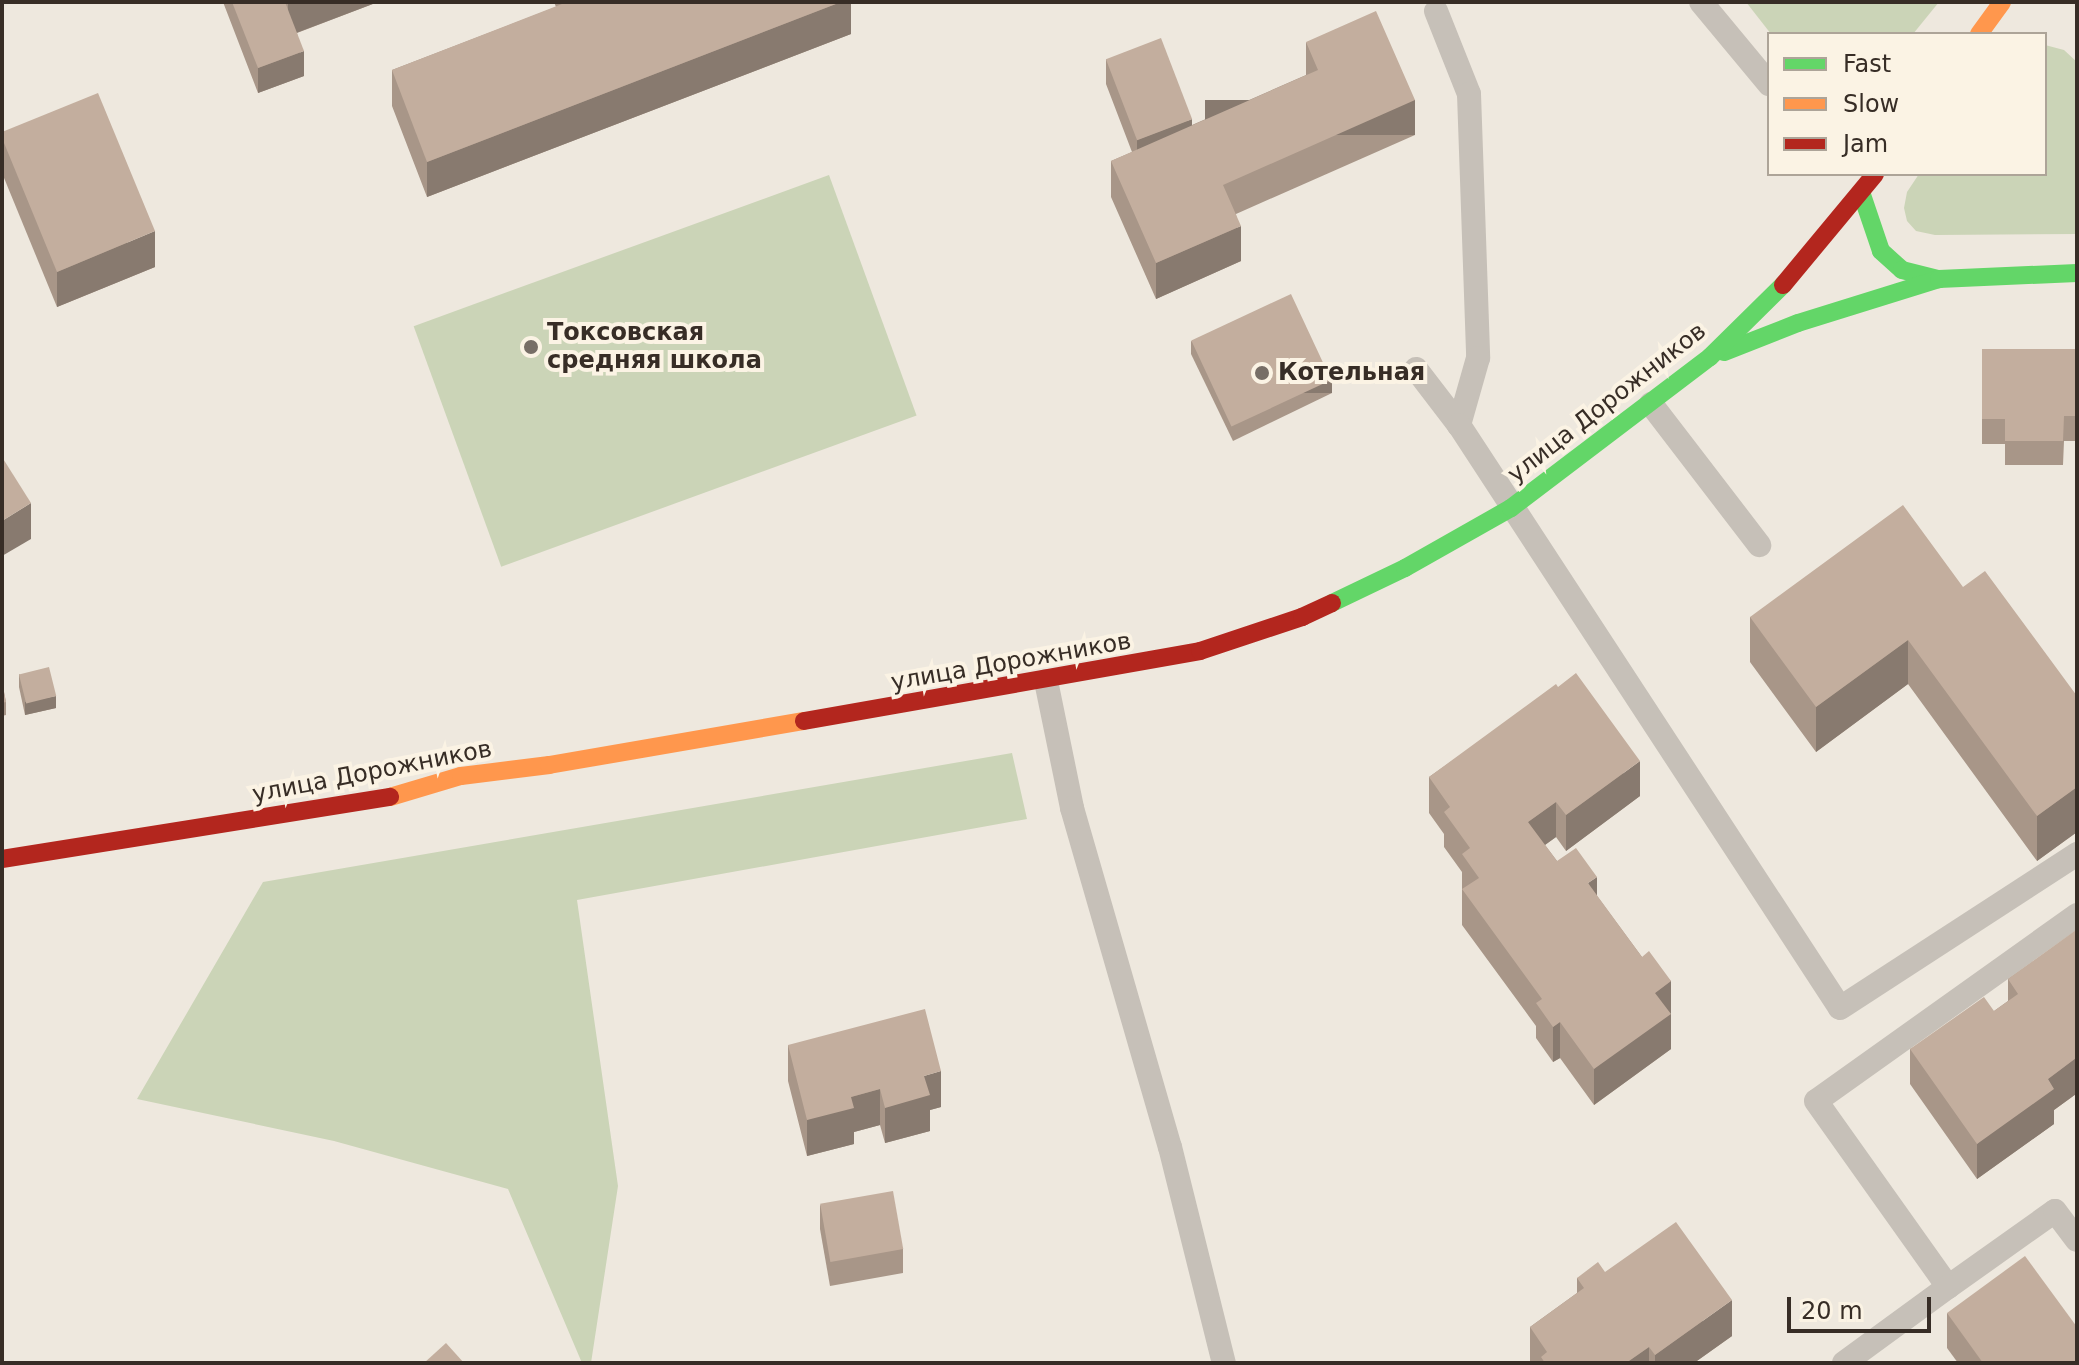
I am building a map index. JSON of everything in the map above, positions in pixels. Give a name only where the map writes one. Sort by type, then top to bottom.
[{"type":"main road","points":[[1980,32],[2002,2]]},
{"type":"main road","points":[[1861,180],[1881,251],[1902,270],[1939,279]]},
{"type":"main road","name":"улица Дорожников","points":[[2,859],[390,797],[461,776],[549,765],[1046,681],[1200,651],[1302,617],[1405,568],[1511,508],[1651,404],[1710,357],[1785,283],[1861,180]]},
{"type":"main road","points":[[1710,357],[1798,323],[1939,279],[2077,273]]},
{"type":"lane","points":[[1701,2],[1767,82]]},
{"type":"lane","points":[[1436,11],[1469,94],[1478,358],[1459,425]]},
{"type":"lane","points":[[1416,369],[1459,425],[1767,891],[1840,1008],[2077,854]]},
{"type":"lane","points":[[1651,404],[1759,545]]},
{"type":"lane","points":[[1046,681],[1072,808],[1170,1147],[1224,1363]]},
{"type":"lane","points":[[1948,1287],[1816,1101],[2077,915]]},
{"type":"lane","points":[[1844,1363],[2055,1211],[2077,1240]]},
{"type":"green space","points":[[1746,2],[1939,2],[1915,32],[1769,32]]},
{"type":"green space","points":[[2047,46],[2064,50],[2077,62],[2077,234],[1935,235],[1916,231],[1907,221],[1904,208],[1907,192],[1918,176],[2047,176]]},
{"type":"green space","points":[[829,175],[917,416],[501,567],[414,326]]},
{"type":"green space","points":[[1012,753],[1027,819],[577,900],[618,1186],[591,1363],[582,1363],[508,1189],[334,1141],[137,1099],[263,882]]},
{"type":"building","points":[[232,2],[285,2],[304,51],[258,68]]},
{"type":"building","points":[[567,2],[841,2],[427,162],[392,70]]},
{"type":"building","points":[[1376,11],[1415,100],[1223,185],[1241,226],[1156,263],[1111,161],[1318,70],[1306,42]]},
{"type":"building","points":[[1161,38],[1192,119],[1137,140],[1106,59]]},
{"type":"building","points":[[98,93],[155,231],[57,272],[2,132]]},
{"type":"building","name":"Котельная","points":[[1291,294],[1331,380],[1231,427],[1191,340]]},
{"type":"building","points":[[1982,349],[2077,349],[2077,416],[2064,416],[2063,441],[2005,441],[2005,419],[1982,419]]},
{"type":"building","points":[[2,457],[31,503],[2,521]]},
{"type":"building","points":[[1903,505],[1963,587],[1985,571],[2077,696],[2077,787],[2037,816],[1908,640],[1816,707],[1750,617]]},
{"type":"building","points":[[49,667],[56,696],[26,704],[19,674]]},
{"type":"building","points":[[1576,673],[1640,761],[1566,815],[1556,802],[1528,822],[1557,861],[1576,848],[1597,877],[1588,883],[1642,957],[1649,951],[1671,981],[1655,993],[1671,1014],[1594,1069],[1560,1022],[1553,1027],[1536,1003],[1542,999],[1462,889],[1479,878],[1462,854],[1470,848],[1444,812],[1450,807],[1429,777],[1556,684],[1558,687]]},
{"type":"building","points":[[2,682],[6,702],[2,703]]},
{"type":"building","points":[[2076,930],[2077,1060],[2048,1079],[2054,1089],[1977,1144],[1910,1049],[1984,997],[1994,1011],[2018,994],[2008,979]]},
{"type":"building","points":[[925,1009],[941,1071],[924,1076],[930,1095],[885,1108],[880,1089],[851,1097],[854,1108],[807,1120],[788,1045]]},
{"type":"building","points":[[893,1191],[903,1249],[830,1262],[820,1204]]},
{"type":"building","points":[[1676,1222],[1732,1300],[1655,1355],[1649,1347],[1626,1363],[1545,1363],[1541,1357],[1547,1352],[1530,1327],[1584,1288],[1577,1278],[1598,1262],[1605,1272]]},
{"type":"building","points":[[2025,1256],[2077,1327],[2077,1363],[1983,1363],[1947,1313]]},
{"type":"building","points":[[446,1343],[464,1363],[424,1363]]},
{"type":"traffic: fast","points":[[1861,192],[1881,251],[1902,270],[1939,279]]},
{"type":"traffic: fast","points":[[1724,352],[1798,323],[1939,279],[2077,273]]},
{"type":"traffic: fast","points":[[1332,603],[1405,568],[1511,508],[1710,357],[1783,285]]},
{"type":"traffic: slow","points":[[1980,32],[2002,2]]},
{"type":"traffic: slow","points":[[390,797],[461,776],[549,765],[804,721]]},
{"type":"traffic: jam","points":[[1783,285],[1873,176]]},
{"type":"traffic: jam","points":[[804,721],[1200,651],[1302,617],[1332,603]]},
{"type":"traffic: jam","points":[[2,859],[390,797]]},
{"type":"place","name":"Токсовская средняя школа","points":[[531,347]]},
{"type":"place","name":"Котельная","points":[[1262,373]]}]
